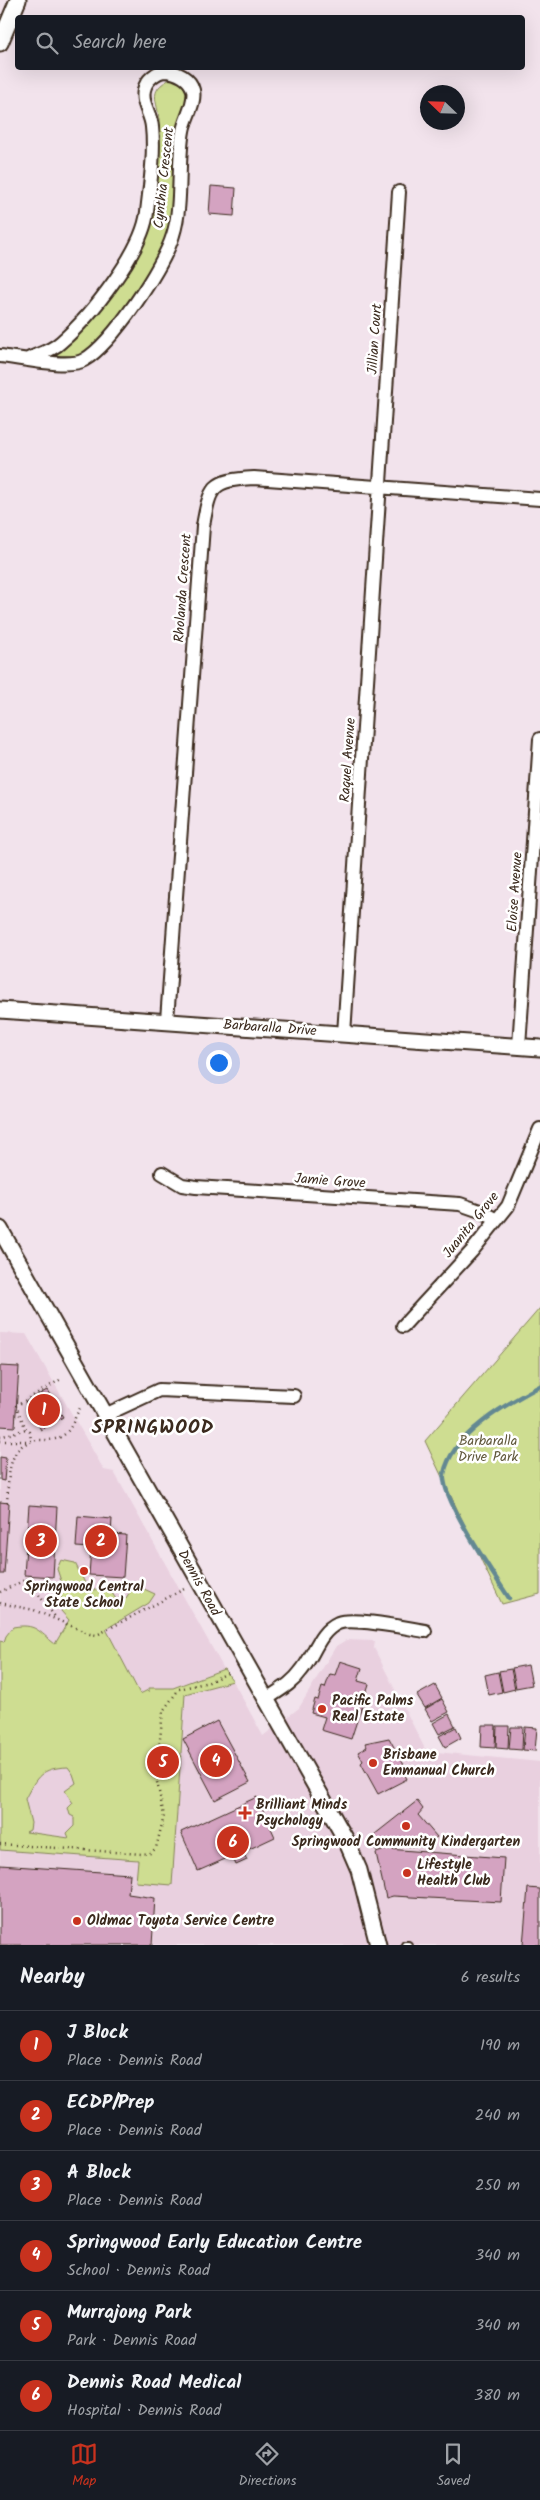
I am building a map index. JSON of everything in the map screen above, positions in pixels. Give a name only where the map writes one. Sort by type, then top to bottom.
[{"type":"street","points":[[0,43],[14,4]]},
{"type":"street","name":"Cynthia Crescent","points":[[0,356],[30,358],[55,363],[75,363],[84,360],[116,329],[166,252],[174,234],[182,140],[193,91],[189,82],[179,74],[165,71],[156,74],[144,87],[143,98],[152,126],[152,141],[147,214],[135,247],[99,302],[81,322],[59,344],[30,358]]},
{"type":"street","name":"Jillian Court","points":[[381,488],[399,192]]},
{"type":"street","name":"Rholanda Crescent","points":[[167,1020],[203,526],[208,502],[217,485],[230,479],[254,478],[540,499]]},
{"type":"street","name":"Raquel Avenue","points":[[344,1034],[381,488]]},
{"type":"street","name":"Eloise Avenue","points":[[519,1046],[540,739]]},
{"type":"street","name":"Barbaralla Drive","points":[[0,1010],[167,1020],[540,1048]]},
{"type":"street","name":"Juanita Grove","points":[[403,1326],[472,1251],[508,1206],[540,1129]]},
{"type":"street","name":"Jamie Grove","points":[[162,1172],[182,1184],[196,1187],[460,1204],[480,1211],[497,1220]]},
{"type":"street","name":"Dennis Road","points":[[0,1229],[346,1840],[360,1870],[378,1945]]},
{"type":"street","points":[[105,1415],[159,1390],[294,1396]]},
{"type":"street","points":[[265,1700],[288,1685],[301,1671],[326,1631],[339,1623],[353,1621],[425,1631]]},
{"type":"path","points":[[32,1442],[30,1432],[26,1429],[16,1406],[63,1378]]},
{"type":"path","points":[[0,1439],[32,1442],[51,1440],[65,1434],[80,1408]]},
{"type":"path","points":[[0,1439],[26,1429]]},
{"type":"path","points":[[6,1503],[12,1458],[32,1442]]},
{"type":"path","points":[[0,1592],[27,1577],[57,1619]]},
{"type":"path","points":[[0,1603],[34,1610],[90,1634],[97,1635],[184,1589]]},
{"type":"path","points":[[0,1844],[142,1854],[151,1853],[156,1848],[164,1816],[156,1777],[163,1711],[179,1689],[209,1682],[230,1672]]},
{"type":"shaded area","name":"Springwood Central State School","points":[[0,1333],[26,1334],[104,1470],[114,1472],[224,1669],[173,1688],[149,1688],[139,1847],[0,1829]]},
{"type":"shaded area","points":[[346,1640],[375,1641],[374,1648],[426,1751],[540,1762],[540,1945],[0,1945],[0,1850],[139,1860],[171,1885],[185,1694],[233,1681],[263,1736],[299,1708],[336,1646]]},
{"type":"green space","points":[[173,78],[187,86],[188,98],[177,127],[171,219],[161,251],[115,322],[84,354],[73,358],[57,357],[57,354],[74,336],[143,241],[156,126],[159,126],[156,93],[158,88]]},
{"type":"green space","name":"Barbaralla Drive Park","points":[[540,1308],[540,1594],[502,1604],[425,1441]]},
{"type":"green space","points":[[61,1560],[75,1563],[88,1589],[98,1590],[108,1587],[116,1599],[126,1598],[131,1590],[144,1589],[155,1594],[149,1603],[106,1629],[140,1694],[148,1690],[149,1692],[149,1688],[173,1688],[224,1669],[233,1681],[185,1694],[172,1885],[136,1882],[138,1860],[0,1850],[0,1641],[4,1642],[13,1627],[27,1626],[36,1629],[55,1644],[69,1620],[61,1611],[61,1592],[72,1591],[70,1585],[61,1581],[57,1569]],"holes":[[[68,1767],[76,1783],[65,1791],[73,1803],[68,1808],[70,1815],[74,1817],[74,1826],[67,1833],[69,1838],[26,1832],[30,1830],[31,1823],[25,1799],[37,1779],[46,1772],[59,1768]]]},
{"type":"building","points":[[211,186],[236,188],[234,216],[209,214]]},
{"type":"building","points":[[0,1366],[19,1367],[15,1427],[0,1426]]},
{"type":"building","points":[[47,1390],[63,1417],[41,1430],[25,1402]]},
{"type":"building","points":[[0,1457],[6,1458],[4,1481],[0,1480]]},
{"type":"building","points":[[0,1502],[9,1503],[4,1574],[0,1574]]},
{"type":"building","points":[[29,1505],[57,1507],[53,1577],[24,1575]]},
{"type":"building","points":[[78,1516],[112,1519],[111,1534],[126,1535],[123,1577],[89,1575],[91,1548],[76,1547]]},
{"type":"building","points":[[340,1661],[362,1668],[358,1681],[369,1684],[351,1739],[321,1730],[325,1717],[311,1713],[315,1699],[318,1700],[322,1687],[325,1688],[330,1674],[335,1675]]},
{"type":"building","points":[[528,1665],[532,1685],[516,1688],[512,1668]]},
{"type":"building","points":[[511,1669],[515,1689],[503,1692],[499,1671]]},
{"type":"building","points":[[498,1672],[502,1692],[489,1695],[485,1675]]},
{"type":"building","points":[[435,1685],[442,1698],[425,1708],[417,1695]]},
{"type":"building","points":[[442,1699],[449,1712],[432,1721],[425,1709]]},
{"type":"building","points":[[449,1714],[455,1726],[439,1734],[433,1723]]},
{"type":"building","points":[[217,1721],[250,1782],[215,1800],[183,1739]]},
{"type":"building","points":[[482,1725],[496,1725],[495,1748],[481,1747]]},
{"type":"building","points":[[497,1726],[509,1726],[508,1749],[496,1748]]},
{"type":"building","points":[[456,1727],[461,1738],[445,1747],[439,1736]]},
{"type":"building","points":[[511,1727],[523,1727],[522,1750],[509,1749]]},
{"type":"building","points":[[525,1727],[537,1728],[535,1751],[523,1750]]},
{"type":"building","points":[[389,1738],[404,1765],[401,1767],[407,1779],[378,1794],[361,1763],[363,1761],[358,1752],[367,1747],[365,1743]]},
{"type":"building","points":[[257,1797],[275,1837],[243,1852],[247,1860],[236,1865],[232,1856],[198,1871],[181,1832]]},
{"type":"building","name":"Springwood Community Kindergarten","points":[[417,1801],[423,1809],[418,1815],[437,1837],[425,1847],[394,1845],[376,1851],[370,1838]]},
{"type":"building","points":[[388,1849],[504,1858],[501,1902],[393,1896],[386,1898],[376,1853]]},
{"type":"building","name":"Oldmac Toyota Service Centre","points":[[0,1865],[130,1874],[128,1894],[155,1898],[152,1945],[0,1945]]},
{"type":"building","points":[[528,1888],[540,1889],[540,1945],[523,1945]]},
{"type":"waterway","points":[[509,1598],[459,1518],[450,1500],[444,1474],[457,1446],[469,1434],[497,1411],[540,1386]]},
{"type":"place","name":"J Block","points":[[44,1410]]},
{"type":"place","name":"A Block","points":[[41,1541]]},
{"type":"place","name":"ECDP/Prep","points":[[101,1541]]},
{"type":"place","name":"Springwood Central State School","points":[[84,1571]]},
{"type":"place","name":"Pacific Palms Real Estate","points":[[322,1709]]},
{"type":"place","name":"Springwood Early Education Centre","points":[[216,1761]]},
{"type":"place","name":"Murrajong Park","points":[[163,1762]]},
{"type":"place","name":"Brisbane Emmanual Church","points":[[373,1763]]},
{"type":"place","name":"Brilliant Minds Psychology","points":[[245,1813]]},
{"type":"place","name":"Springwood Community Kindergarten","points":[[406,1826]]},
{"type":"place","name":"Dennis Road Medical","points":[[233,1842]]},
{"type":"place","name":"Lifestyle Health Club","points":[[407,1873]]},
{"type":"place","name":"Oldmac Toyota Service Centre","points":[[77,1921]]},
{"type":"district","name":"SPRINGWOOD","points":[[153,1428]]}]
